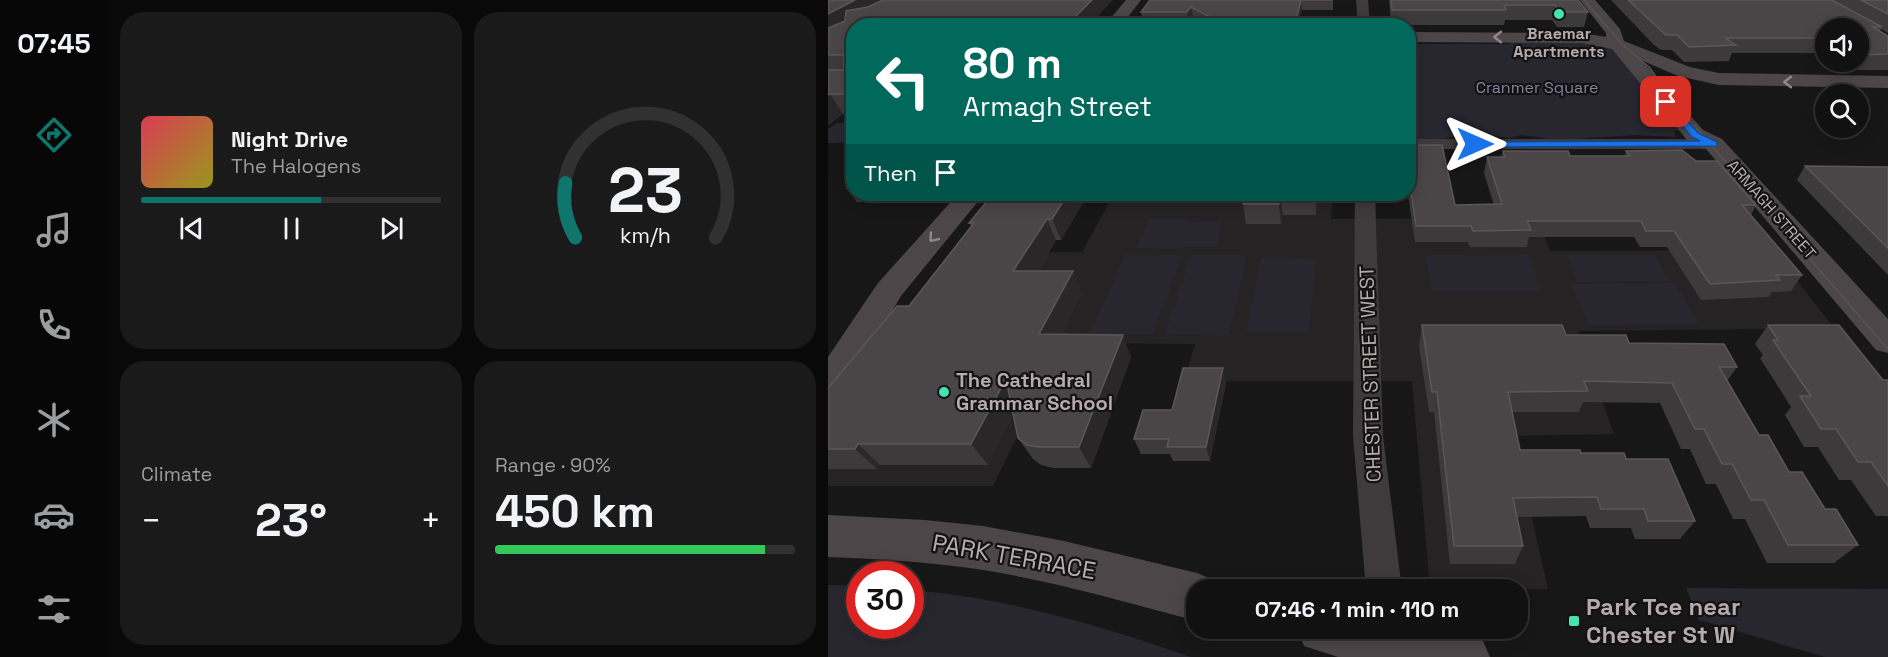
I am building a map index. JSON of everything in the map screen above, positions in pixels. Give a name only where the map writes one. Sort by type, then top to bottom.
[{"type":"street","points":[[1119,18],[1134,0]]},
{"type":"street","points":[[1362,0],[1363,18]]},
{"type":"street","name":"ARMAGH STREET","points":[[1587,0],[1614,32],[1613,38],[1695,135],[1714,144],[1888,341]]},
{"type":"street","points":[[1416,38],[1582,38],[1619,45],[1694,74],[1745,81],[1888,82]]},
{"type":"street","points":[[1416,144],[1714,144],[1712,135],[1680,99],[1678,92],[1685,88],[1727,86],[1745,81]]},
{"type":"street","points":[[828,386],[889,290],[965,201]]},
{"type":"street","name":"CHESTER STREET WEST","points":[[1365,201],[1368,436],[1383,579]]},
{"type":"street","points":[[828,352],[863,312],[889,290]]},
{"type":"street","name":"PARK TERRACE","points":[[828,536],[892,538],[985,548],[1095,571],[1186,594]]},
{"type":"street","points":[[1393,639],[1464,657]]},
{"type":"shaded area","name":"The Cathedral Grammar School","points":[[1110,201],[1332,201],[1331,219],[1537,218],[1550,251],[1773,250],[1834,328],[1578,331],[1614,434],[1513,436],[1548,589],[1528,589],[1528,579],[1429,579],[1412,381],[1184,381],[1195,344],[1062,343],[993,486],[828,486],[828,421],[958,253],[1082,252]]},
{"type":"green space","name":"Cranmer Square","points":[[1517,40],[1526,43],[1585,41],[1613,49],[1680,131],[1674,131],[1676,137],[1635,135],[1557,140],[1522,135],[1509,138],[1468,134],[1431,141],[1416,140],[1416,44],[1508,44]]},
{"type":"green space","points":[[837,123],[846,123],[846,142],[828,143],[828,129]]},
{"type":"green space","points":[[1149,218],[1183,218],[1187,222],[1222,221],[1216,247],[1137,248]]},
{"type":"green space","points":[[1126,254],[1182,255],[1153,334],[1089,334]]},
{"type":"green space","points":[[1529,254],[1541,291],[1431,291],[1426,255]]},
{"type":"green space","points":[[1191,255],[1247,255],[1229,335],[1165,334]]},
{"type":"green space","points":[[1567,255],[1654,255],[1669,281],[1577,282]]},
{"type":"green space","points":[[1261,258],[1316,259],[1309,332],[1246,332]]},
{"type":"green space","points":[[1675,283],[1699,324],[1588,325],[1571,284]]},
{"type":"green space","points":[[828,585],[846,586],[846,639],[924,639],[924,591],[982,599],[1053,614],[1191,657],[828,657]]},
{"type":"green space","points":[[1686,588],[1888,589],[1888,657],[1825,657],[1699,620]]},
{"type":"building","points":[[828,0],[855,0],[828,14]]},
{"type":"building","points":[[883,0],[1092,0],[1074,18],[846,18],[846,94],[828,95],[828,70],[844,70],[844,55],[828,55],[828,28],[845,21],[846,11],[868,7]]},
{"type":"building","points":[[1150,0],[1301,0],[1297,17],[1210,17],[1191,7],[1187,12],[1141,12]]},
{"type":"building","points":[[1391,0],[1578,0],[1588,12],[1560,12],[1555,5],[1504,5],[1506,10],[1392,10]]},
{"type":"building","points":[[1628,0],[1832,0],[1865,18],[1815,18],[1815,38],[1726,38],[1736,45],[1689,47],[1677,35],[1666,35]]},
{"type":"building","points":[[1861,0],[1888,0],[1888,14]]},
{"type":"building","points":[[1869,20],[1882,27],[1873,27],[1888,36],[1888,54],[1869,55]]},
{"type":"building","points":[[1417,145],[1442,145],[1455,205],[1502,204],[1487,157],[1505,157],[1503,151],[1568,151],[1570,156],[1630,156],[1626,151],[1682,150],[1696,161],[1717,161],[1756,205],[1742,205],[1802,275],[1776,275],[1780,280],[1710,284],[1674,231],[1646,231],[1641,221],[1527,221],[1531,230],[1473,231],[1471,226],[1416,226],[1412,201],[1416,201]]},
{"type":"building","points":[[1805,166],[1888,167],[1888,248]]},
{"type":"building","points":[[987,201],[1064,201],[1052,219],[1047,219],[1013,271],[1073,271],[1039,334],[1123,335],[1079,447],[1039,447],[1027,445],[1018,438],[1006,379],[971,444],[858,444],[855,449],[828,449],[828,388],[897,306],[909,306],[974,223],[969,223]]},
{"type":"building","points":[[1244,201],[1279,201],[1279,204],[1243,204]]},
{"type":"building","points":[[1422,325],[1562,325],[1566,335],[1626,335],[1629,343],[1724,344],[1737,367],[1719,367],[1759,435],[1768,435],[1789,472],[1802,472],[1825,509],[1836,509],[1858,545],[1788,545],[1764,500],[1751,500],[1732,464],[1722,464],[1704,429],[1695,429],[1672,383],[1584,381],[1588,391],[1508,392],[1520,450],[1580,450],[1581,453],[1624,453],[1626,459],[1668,459],[1695,521],[1648,521],[1644,509],[1601,509],[1597,497],[1513,498],[1523,546],[1454,546],[1437,392],[1432,392]]},
{"type":"building","points":[[1768,325],[1839,325],[1883,380],[1888,380],[1888,486],[1871,462],[1858,462],[1836,429],[1821,429],[1800,396],[1811,396],[1773,340],[1778,340]]},
{"type":"building","points":[[1183,368],[1223,368],[1206,447],[1167,447],[1169,439],[1134,439],[1143,410],[1172,410]]},
{"type":"tram line","points":[[1584,0],[1623,45],[1649,67],[1679,108],[1888,349]]},
{"type":"place","name":"Braemar Apartments","points":[[1559,14]]},
{"type":"place","name":"The Cathedral Grammar School","points":[[944,392]]},
{"type":"place","name":"Park Tce near Chester St W","points":[[1574,621]]},
{"type":"route","points":[[1475,144],[1714,144],[1695,135],[1666,102]]}]
